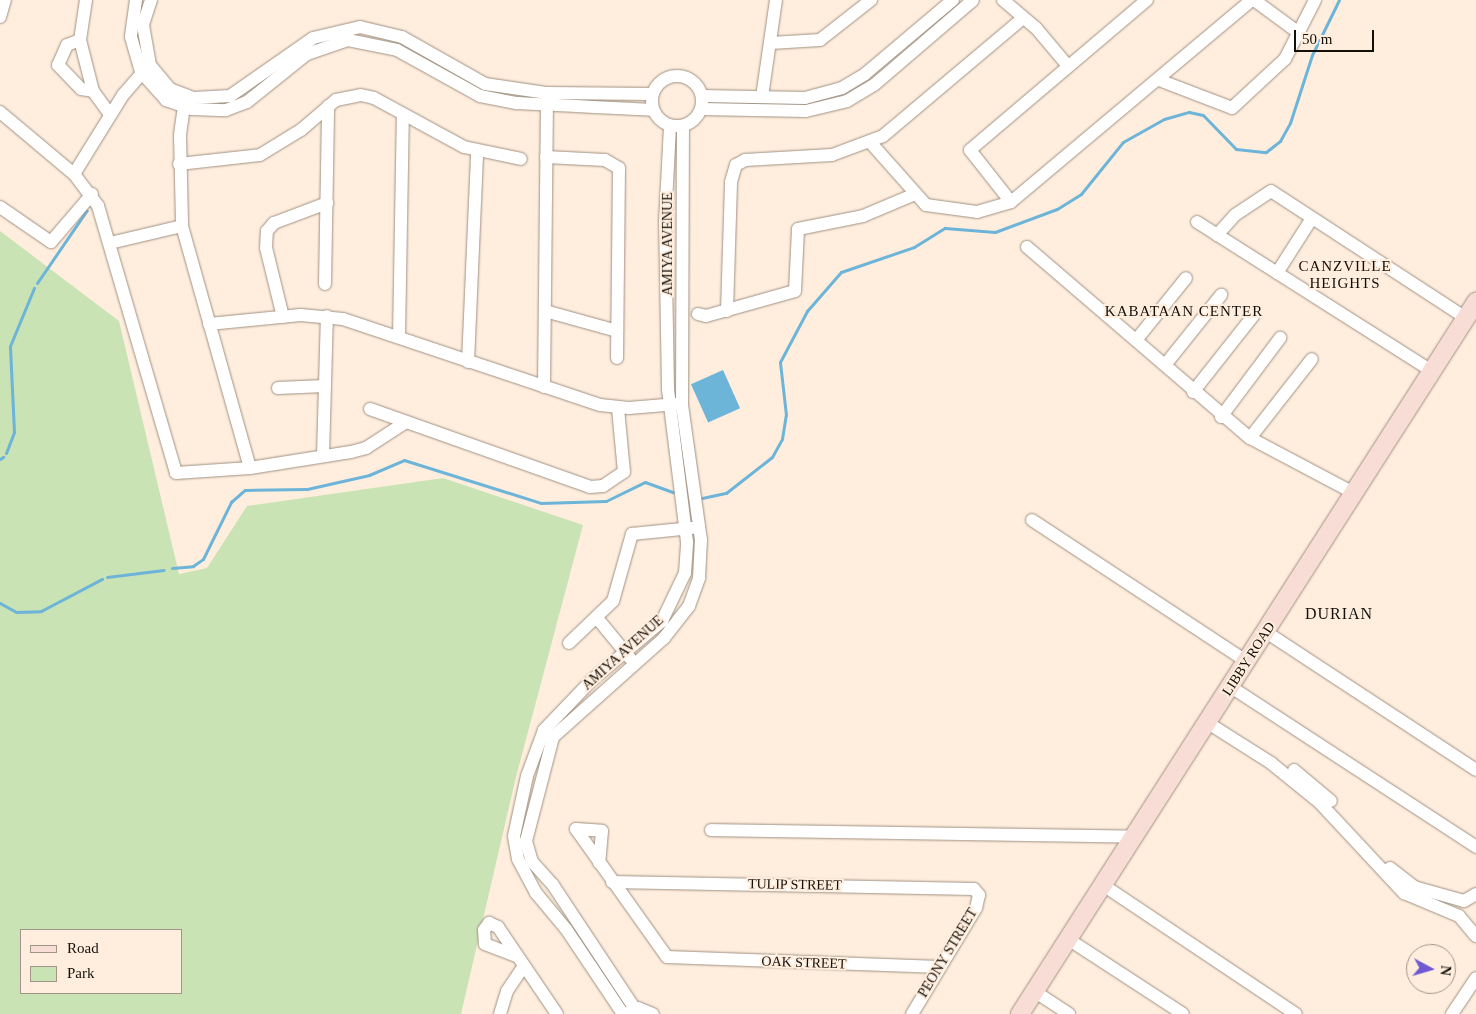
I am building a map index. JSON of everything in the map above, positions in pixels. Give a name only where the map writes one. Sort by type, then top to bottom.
[{"type":"main road","name":"LIBBY ROAD","points":[[1020,1014],[1476,302]]},
{"type":"street","points":[[0,17],[5,0]]},
{"type":"street","points":[[86,0],[80,40],[93,92],[110,114]]},
{"type":"street","points":[[136,0],[131,37],[145,68],[166,100],[185,102],[214,111],[241,104],[307,54],[348,40],[397,50],[480,96],[547,99],[653,110],[677,126],[701,103],[817,96],[854,82],[950,1],[959,12]]},
{"type":"street","points":[[74,174],[110,114],[145,68],[143,25],[151,0]]},
{"type":"street","points":[[766,98],[776,0]]},
{"type":"street","points":[[854,14],[857,0]]},
{"type":"street","points":[[770,49],[820,40],[871,0]]},
{"type":"street","points":[[701,103],[792,112],[832,106],[874,85],[973,0]]},
{"type":"street","points":[[1003,0],[1018,9],[1068,66]]},
{"type":"street","points":[[1011,202],[970,150],[1148,0]]},
{"type":"street","points":[[870,142],[915,194],[930,207],[972,212],[1011,202],[1253,0],[1299,33]]},
{"type":"street","points":[[1159,80],[1232,108],[1281,65],[1315,0]]},
{"type":"street","points":[[730,306],[730,182],[733,162],[816,158],[870,142],[907,119],[1018,9]]},
{"type":"street","points":[[80,40],[67,45],[58,65],[81,90],[93,92]]},
{"type":"street","points":[[653,110],[652,94],[662,80],[678,76],[693,82],[701,103]]},
{"type":"street","points":[[547,99],[652,94]]},
{"type":"street","points":[[179,164],[260,155],[301,130],[328,106],[361,95],[374,98],[403,117],[477,152],[521,159]]},
{"type":"street","points":[[544,386],[547,99]]},
{"type":"street","points":[[185,102],[179,164],[182,226],[250,468]]},
{"type":"street","points":[[325,284],[328,106]]},
{"type":"street","points":[[0,112],[74,174],[92,194],[110,243],[172,470],[185,476],[250,468],[366,448],[406,422]]},
{"type":"street","points":[[399,337],[403,117]]},
{"type":"street","name":"AMIYA AVENUE","points":[[631,1012],[566,919],[536,892],[514,830],[534,751],[544,730],[604,695],[635,663],[664,638],[688,606],[701,564],[700,527],[682,404],[665,222],[677,126]]},
{"type":"street","name":"AMIYA AVENUE","points":[[562,719],[626,653],[658,625],[676,600],[687,562],[686,529],[668,405],[674,318],[677,126]]},
{"type":"street","points":[[468,362],[477,152]]},
{"type":"street","points":[[546,158],[619,162],[621,180],[617,358]]},
{"type":"street","points":[[1217,235],[1235,215],[1271,191],[1466,318]]},
{"type":"street","points":[[0,207],[51,242],[92,194]]},
{"type":"street","points":[[674,318],[795,291],[798,229],[863,216],[915,194]]},
{"type":"street","points":[[283,316],[266,248],[264,229],[274,223],[326,203]]},
{"type":"street","points":[[1277,272],[1312,218]]},
{"type":"street","points":[[1197,222],[1432,371]]},
{"type":"street","points":[[110,243],[182,226]]},
{"type":"street","points":[[1027,247],[1137,339],[1221,417],[1250,438],[1354,493]]},
{"type":"street","points":[[1137,339],[1186,278]]},
{"type":"street","points":[[1165,365],[1222,295]]},
{"type":"street","points":[[545,311],[617,331]]},
{"type":"street","points":[[209,324],[283,316],[327,316],[399,337],[468,362],[618,408],[682,404]]},
{"type":"street","points":[[324,456],[327,316]]},
{"type":"street","points":[[1193,392],[1253,316]]},
{"type":"street","points":[[1221,417],[1280,338]]},
{"type":"street","points":[[1250,438],[1312,359]]},
{"type":"street","points":[[278,388],[325,386]]},
{"type":"street","points":[[370,409],[590,487],[610,483],[624,472],[618,408]]},
{"type":"street","points":[[1032,520],[1247,662]]},
{"type":"street","points":[[569,643],[597,618],[618,593],[632,534],[700,527]]},
{"type":"street","points":[[597,618],[635,663]]},
{"type":"street","points":[[1266,632],[1476,770]]},
{"type":"street","points":[[1231,686],[1476,847]]},
{"type":"street","points":[[1210,720],[1304,783],[1377,858],[1393,883],[1459,916],[1476,936]]},
{"type":"street","points":[[711,830],[1134,837]]},
{"type":"street","name":"AMIYA AVENUE","points":[[521,849],[623,1014]]},
{"type":"street","points":[[599,863],[612,882]]},
{"type":"street","name":"TULIP STREET","points":[[612,882],[977,892]]},
{"type":"street","name":"OAK STREET","points":[[612,882],[667,957],[940,967]]},
{"type":"street","points":[[1103,885],[1296,1014]]},
{"type":"street","name":"PEONY STREET","points":[[912,1014],[976,908],[977,892]]},
{"type":"street","points":[[1425,898],[1464,901],[1476,894]]},
{"type":"street","points":[[1459,916],[1464,901]]},
{"type":"street","points":[[1068,939],[1184,1014]]},
{"type":"street","points":[[500,1014],[506,991],[520,961],[557,1014]]},
{"type":"street","points":[[1452,1014],[1476,978]]},
{"type":"street","points":[[1034,991],[1069,1014]]},
{"type":"street","points":[[631,1012],[653,1014]]},
{"type":"green space","points":[[0,231],[119,321],[179,574],[207,568],[247,506],[443,478],[583,525],[516,777],[461,1014],[0,1014]]},
{"type":"water","points":[[723,370],[740,408],[708,423],[691,384]]},
{"type":"waterway","points":[[702,498],[726,493],[772,457],[782,439],[786,415],[780,362],[807,311],[841,272],[914,247],[945,228],[995,232],[1057,209],[1081,194],[1123,142],[1164,119],[1189,112],[1203,115],[1236,149],[1266,152],[1280,141],[1290,123],[1312,55],[1339,0]]},
{"type":"waterway","points":[[37,283],[87,210]]},
{"type":"waterway","points":[[6,453],[14,432],[10,346],[34,288]]},
{"type":"waterway","points":[[172,568],[193,566],[203,559],[231,502],[245,490],[307,489],[369,475],[404,460],[541,503],[606,501],[645,482],[673,492]]},
{"type":"waterway","points":[[107,577],[164,570]]},
{"type":"waterway","points":[[0,603],[16,612],[41,611],[102,579]]},
{"type":"district","name":"CANZVILLE HEIGHTS","points":[[1345,274]]},
{"type":"district","name":"KABATAAN CENTER","points":[[1184,312]]},
{"type":"district","name":"DURIAN","points":[[1339,614]]}]
